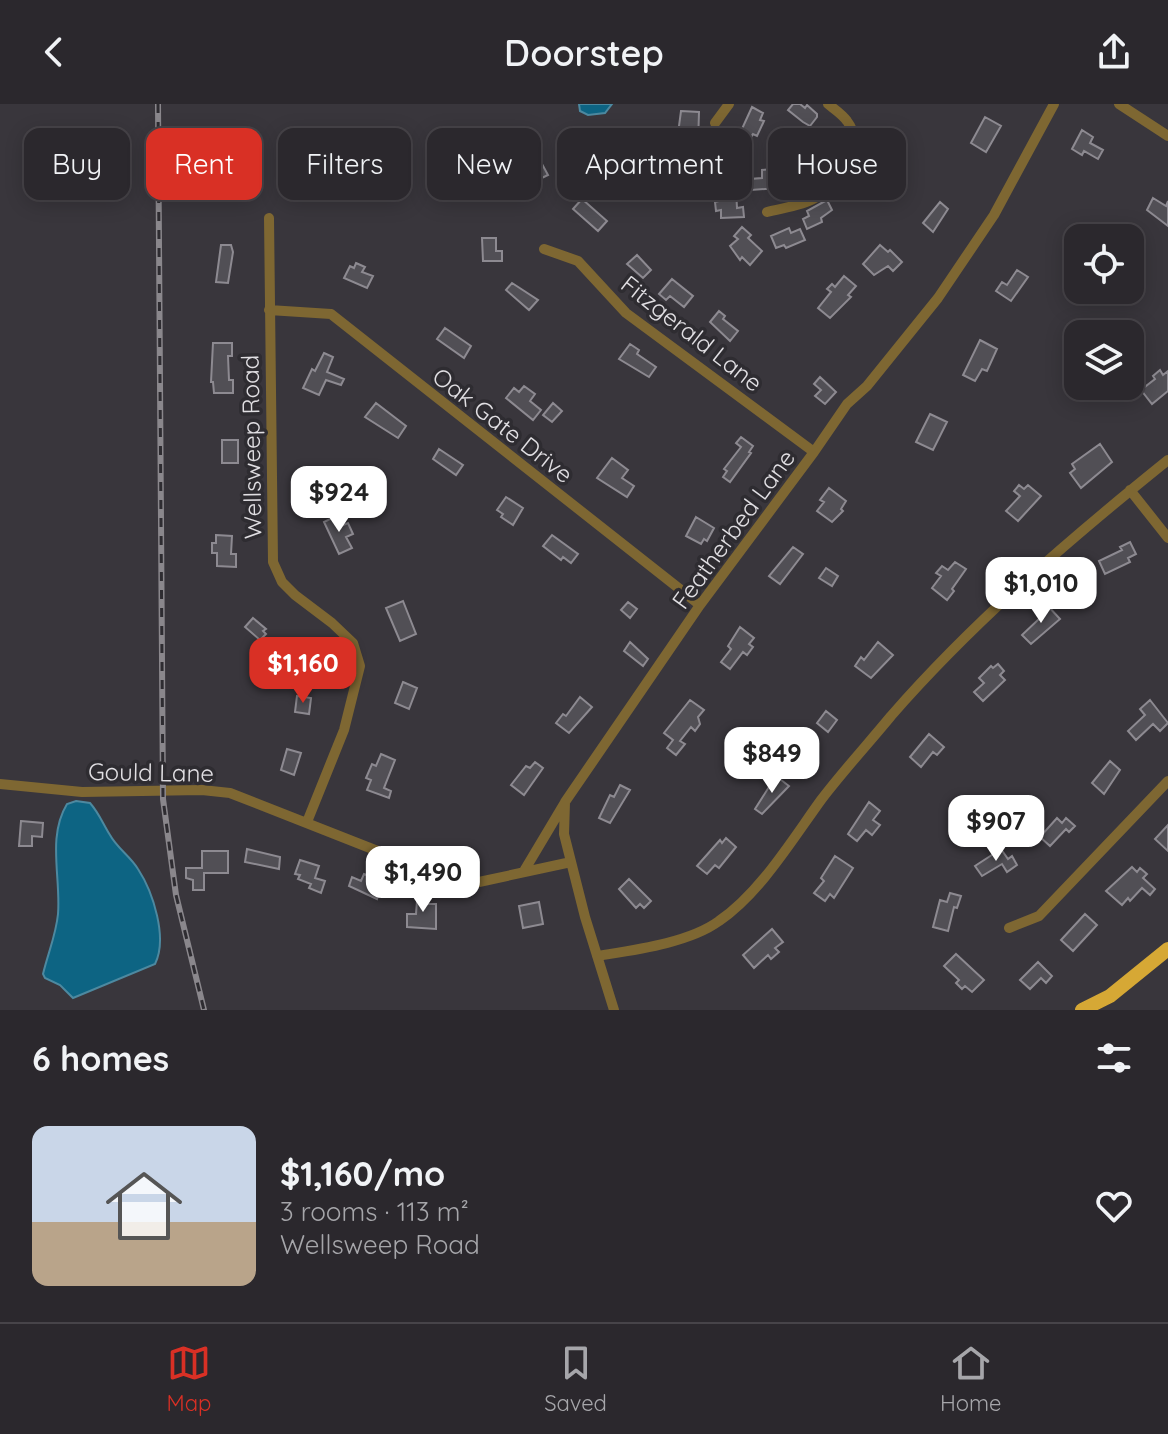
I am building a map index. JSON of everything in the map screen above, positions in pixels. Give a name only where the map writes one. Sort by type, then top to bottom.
[{"type":"highway","points":[[1082,1010],[1110,996],[1168,949]]},
{"type":"street","points":[[715,123],[729,104]]},
{"type":"street","points":[[767,212],[814,199],[847,165],[855,137],[847,121],[828,104]]},
{"type":"street","name":"Featherbed Lane","points":[[565,802],[700,605],[847,404],[867,386],[938,298],[994,215],[1054,104]]},
{"type":"street","points":[[1119,104],[1168,136]]},
{"type":"street","name":"Wellsweep Road","points":[[269,218],[273,562],[282,582],[353,643],[360,666],[344,730],[307,822]]},
{"type":"street","name":"Fitzgerald Lane","points":[[544,249],[578,261],[626,313],[814,452]]},
{"type":"street","name":"Oak Gate Drive","points":[[269,310],[331,314],[700,605]]},
{"type":"street","points":[[597,956],[686,937],[718,923],[779,858],[824,797],[893,714],[995,607],[1168,460]]},
{"type":"street","points":[[1130,490],[1168,538]]},
{"type":"street","points":[[1009,928],[1039,916],[1168,781]]},
{"type":"street","name":"Gould Lane","points":[[0,784],[82,792],[202,790],[230,793],[431,872],[461,880],[479,882],[571,862]]},
{"type":"street","points":[[565,802],[564,834],[614,1010]]},
{"type":"street","points":[[524,871],[565,802]]},
{"type":"water","points":[[579,104],[612,104],[605,113],[588,115],[580,111]]},
{"type":"water","points":[[76,801],[90,803],[113,840],[138,869],[157,915],[160,941],[155,964],[73,998],[43,974],[58,914],[58,830],[67,804]]},
{"type":"building","points":[[793,104],[805,108],[807,105],[817,114],[810,126],[788,110]]},
{"type":"building","points":[[752,107],[763,113],[760,120],[764,121],[757,136],[752,136],[752,128],[742,128]]},
{"type":"building","points":[[681,111],[699,112],[699,128],[679,128]]},
{"type":"building","points":[[985,117],[1001,126],[986,152],[971,143]]},
{"type":"building","points":[[1082,130],[1093,137],[1090,143],[1103,150],[1098,159],[1084,151],[1082,155],[1072,149]]},
{"type":"building","points":[[541,165],[548,175],[541,178]]},
{"type":"building","points":[[768,169],[768,189],[752,190],[752,179],[762,178],[762,170]]},
{"type":"building","points":[[1153,198],[1166,206],[1168,201],[1168,226],[1147,210]]},
{"type":"building","points":[[583,200],[607,221],[598,231],[573,209]]},
{"type":"building","points":[[737,200],[737,208],[743,207],[744,217],[721,218],[721,210],[716,211],[715,202]]},
{"type":"building","points":[[827,200],[832,210],[821,218],[822,222],[807,229],[803,219],[809,216],[807,211]]},
{"type":"building","points":[[940,202],[948,209],[933,232],[923,223]]},
{"type":"building","points":[[742,227],[751,235],[748,238],[762,251],[750,265],[742,257],[740,260],[730,246],[738,239],[734,236]]},
{"type":"building","points":[[789,228],[791,233],[800,229],[805,240],[786,248],[784,245],[776,248],[771,236]]},
{"type":"building","points":[[482,238],[496,238],[496,251],[502,251],[502,261],[483,261]]},
{"type":"building","points":[[221,245],[231,245],[233,252],[228,283],[216,282]]},
{"type":"building","points":[[880,245],[902,262],[893,271],[888,266],[874,275],[863,264]]},
{"type":"building","points":[[637,255],[651,270],[643,278],[627,264]]},
{"type":"building","points":[[356,263],[365,267],[362,272],[373,276],[367,288],[344,278],[350,266],[354,268]]},
{"type":"building","points":[[1017,270],[1028,277],[1011,301],[996,291],[1002,282],[1007,285]]},
{"type":"building","points":[[844,276],[856,286],[848,295],[851,297],[830,318],[818,308],[831,292],[827,289],[832,284],[835,287]]},
{"type":"building","points":[[672,279],[693,296],[684,307],[670,296],[666,300],[659,294]]},
{"type":"building","points":[[512,283],[538,300],[529,310],[506,290]]},
{"type":"building","points":[[719,311],[725,316],[723,319],[738,331],[730,341],[710,322]]},
{"type":"building","points":[[445,328],[471,346],[464,358],[437,339]]},
{"type":"building","points":[[980,340],[997,349],[987,371],[982,369],[975,381],[963,375]]},
{"type":"building","points":[[213,343],[232,343],[232,356],[228,356],[233,393],[214,393],[211,382]]},
{"type":"building","points":[[630,344],[639,350],[637,354],[656,367],[649,377],[619,359]]},
{"type":"building","points":[[324,353],[333,357],[327,372],[344,379],[341,385],[326,380],[319,395],[303,388]]},
{"type":"building","points":[[1160,370],[1163,375],[1168,371],[1168,391],[1152,404],[1144,394],[1144,388],[1155,379],[1153,376]]},
{"type":"building","points":[[820,377],[836,392],[825,404],[815,396],[821,390],[814,384]]},
{"type":"building","points":[[524,386],[535,394],[530,401],[541,410],[533,420],[506,398],[514,388],[519,392]]},
{"type":"building","points":[[376,403],[406,426],[398,438],[365,417]]},
{"type":"building","points":[[553,403],[562,411],[552,422],[543,415]]},
{"type":"building","points":[[930,414],[947,422],[933,450],[916,442]]},
{"type":"building","points":[[741,437],[753,446],[730,482],[723,477],[727,471],[724,469],[741,447],[736,443]]},
{"type":"building","points":[[222,440],[238,440],[238,463],[222,463]]},
{"type":"building","points":[[1100,444],[1112,462],[1081,488],[1070,473],[1075,469],[1072,464]]},
{"type":"building","points":[[439,449],[463,465],[456,475],[433,459]]},
{"type":"building","points":[[612,458],[628,470],[622,478],[634,486],[627,497],[597,478]]},
{"type":"building","points":[[1019,485],[1024,489],[1028,485],[1041,496],[1018,521],[1006,511],[1020,496],[1014,491]]},
{"type":"building","points":[[829,488],[846,501],[841,509],[843,511],[832,522],[817,511],[824,502],[820,500]]},
{"type":"building","points":[[506,497],[523,508],[513,525],[497,510]]},
{"type":"building","points":[[336,516],[341,526],[348,523],[353,534],[346,537],[352,548],[339,554],[324,522]]},
{"type":"building","points":[[696,517],[714,528],[707,541],[704,539],[701,544],[686,536]]},
{"type":"building","points":[[216,535],[232,536],[231,554],[236,554],[236,567],[217,566],[217,553],[212,553]]},
{"type":"building","points":[[552,535],[578,554],[571,563],[563,557],[561,560],[543,546]]},
{"type":"building","points":[[1130,542],[1136,554],[1128,558],[1130,562],[1105,574],[1099,561],[1122,550],[1120,547]]},
{"type":"building","points":[[793,547],[803,554],[780,584],[769,576]]},
{"type":"building","points":[[955,562],[966,569],[947,600],[932,588],[941,576],[936,573],[942,566],[948,570]]},
{"type":"building","points":[[826,568],[838,576],[832,586],[819,578]]},
{"type":"building","points":[[403,601],[416,634],[400,641],[386,608]]},
{"type":"building","points":[[628,602],[637,609],[630,618],[621,610]]},
{"type":"building","points":[[1047,605],[1060,619],[1031,644],[1022,635],[1040,618],[1037,615]]},
{"type":"building","points":[[253,618],[266,629],[260,640],[245,627]]},
{"type":"building","points":[[740,627],[754,638],[749,644],[753,647],[747,655],[743,652],[730,669],[721,662],[731,649],[728,646]]},
{"type":"building","points":[[630,642],[648,659],[643,666],[624,651]]},
{"type":"building","points":[[878,642],[893,655],[871,678],[855,666]]},
{"type":"building","points":[[998,664],[1004,671],[1000,675],[1005,680],[983,701],[974,692],[984,683],[979,678],[991,666],[993,668]]},
{"type":"building","points":[[403,682],[417,688],[409,709],[395,703]]},
{"type":"building","points":[[297,696],[311,698],[309,714],[295,712]]},
{"type":"building","points":[[580,697],[592,707],[569,733],[556,723],[563,714],[566,716]]},
{"type":"building","points":[[690,700],[704,710],[698,717],[700,724],[695,731],[691,727],[680,741],[685,744],[676,755],[667,748],[673,740],[664,733]]},
{"type":"building","points":[[1150,700],[1168,723],[1160,731],[1153,724],[1136,740],[1128,731],[1145,715],[1140,709]]},
{"type":"building","points":[[826,711],[837,720],[828,732],[817,723]]},
{"type":"building","points":[[929,734],[944,747],[937,755],[933,752],[921,767],[910,757]]},
{"type":"building","points":[[287,749],[301,753],[294,775],[281,770]]},
{"type":"building","points":[[381,754],[395,760],[384,788],[391,791],[389,798],[367,790],[371,780],[366,778]]},
{"type":"building","points":[[1110,761],[1120,770],[1104,794],[1092,783]]},
{"type":"building","points":[[535,762],[543,768],[524,795],[511,785],[526,766],[530,768]]},
{"type":"building","points":[[776,776],[789,786],[762,814],[755,809]]},
{"type":"building","points":[[620,785],[630,790],[610,823],[599,818],[610,795],[614,797]]},
{"type":"building","points":[[869,802],[880,811],[873,820],[880,825],[872,835],[866,830],[857,841],[848,834]]},
{"type":"building","points":[[1057,818],[1062,823],[1066,818],[1075,826],[1069,832],[1066,829],[1050,846],[1040,837]]},
{"type":"building","points":[[21,821],[43,823],[42,837],[32,836],[32,846],[19,846]]},
{"type":"building","points":[[1168,825],[1168,851],[1155,839]]},
{"type":"building","points":[[726,838],[736,847],[719,868],[715,865],[707,874],[697,866],[720,840],[722,843]]},
{"type":"building","points":[[247,849],[280,857],[279,869],[245,862]]},
{"type":"building","points":[[1001,849],[1008,859],[1012,856],[1017,865],[1007,872],[1002,864],[982,876],[975,866]]},
{"type":"building","points":[[202,851],[228,851],[228,873],[204,873],[204,890],[193,890],[193,880],[186,878],[186,868],[202,868]]},
{"type":"building","points":[[835,856],[853,868],[834,898],[830,894],[825,901],[814,893],[824,881],[821,878]]},
{"type":"building","points":[[300,860],[319,866],[315,878],[325,881],[321,893],[309,888],[311,884],[298,879],[300,875],[295,874]]},
{"type":"building","points":[[1132,867],[1137,872],[1140,868],[1147,874],[1143,878],[1155,889],[1150,895],[1142,888],[1122,905],[1106,891]]},
{"type":"building","points":[[364,874],[382,881],[377,899],[349,886],[352,877],[361,881]]},
{"type":"building","points":[[629,879],[651,901],[644,908],[640,904],[636,908],[619,889]]},
{"type":"building","points":[[418,888],[425,888],[425,904],[436,904],[436,929],[407,927],[407,914],[416,914]]},
{"type":"building","points":[[950,893],[961,896],[957,908],[954,907],[948,931],[933,927],[940,900],[947,902]]},
{"type":"building","points":[[539,902],[543,924],[523,928],[519,906]]},
{"type":"building","points":[[1085,914],[1097,925],[1073,951],[1061,940]]},
{"type":"building","points":[[772,929],[783,942],[775,948],[779,952],[771,959],[768,955],[754,968],[743,955]]},
{"type":"building","points":[[956,954],[984,980],[972,992],[965,986],[962,989],[956,983],[959,980],[944,966]]},
{"type":"building","points":[[1038,962],[1052,976],[1046,983],[1041,978],[1030,989],[1020,980]]},
{"type":"railway","points":[[158,104],[163,799],[176,895],[204,1010]]}]
